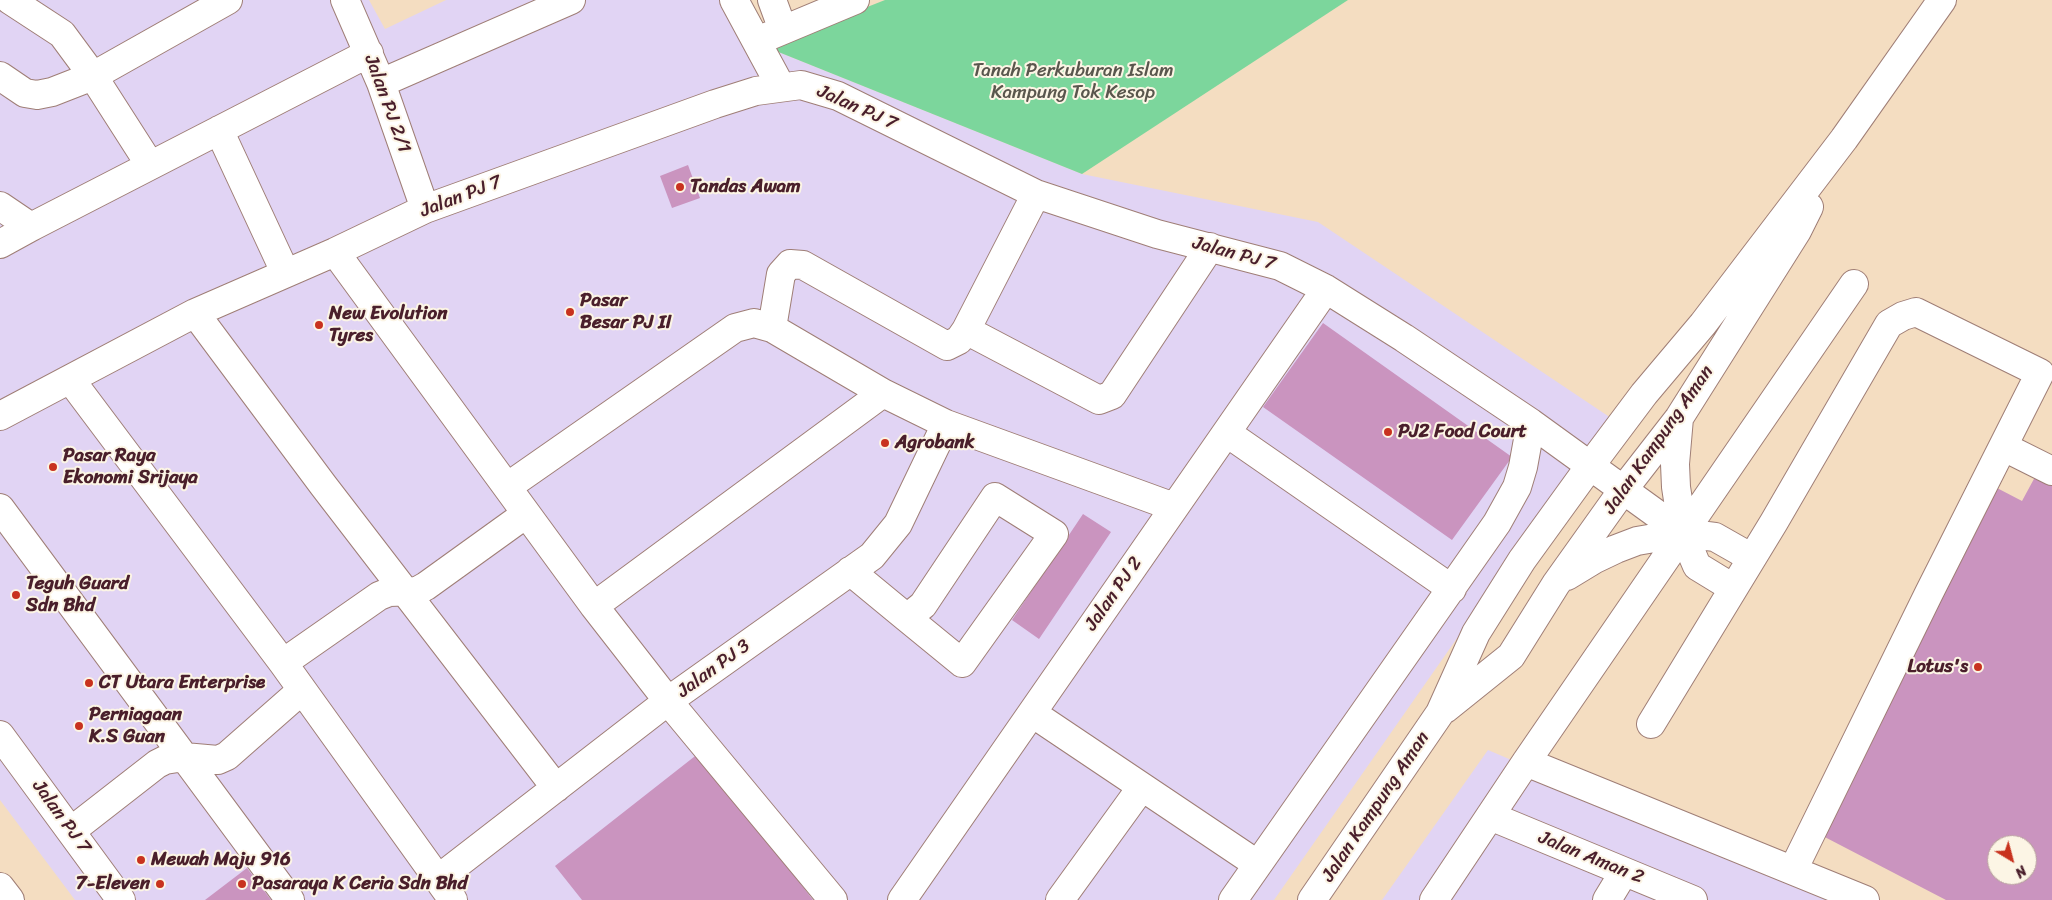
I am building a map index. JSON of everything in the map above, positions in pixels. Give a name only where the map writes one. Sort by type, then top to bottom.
[{"type":"main road","points":[[10,0],[62,34],[93,76],[150,166]]},
{"type":"main road","points":[[0,76],[25,93],[38,95],[52,92],[93,76],[228,0]]},
{"type":"main road","name":"Jalan PJ 2/1","points":[[345,0],[381,83],[425,209]]},
{"type":"main road","points":[[381,83],[571,0]]},
{"type":"main road","points":[[734,0],[781,87]]},
{"type":"main road","points":[[772,0],[783,30]]},
{"type":"main road","points":[[757,41],[855,0]]},
{"type":"main road","name":"Jalan Kampung Aman","points":[[1312,900],[1440,713],[1476,633],[1522,560],[1644,394],[1703,324],[1844,139],[1942,0]]},
{"type":"main road","points":[[0,244],[369,53]]},
{"type":"main road","name":"Jalan PJ 7","points":[[4,416],[195,313],[334,252],[425,209],[716,104],[756,91],[801,85],[838,96],[1036,194],[1157,234],[1280,266],[1326,289],[1404,338],[1531,423],[1683,533]]},
{"type":"main road","points":[[218,130],[285,272]]},
{"type":"main road","name":"Jalan Kampung Aman","points":[[1440,713],[1511,656],[1556,584],[1623,490],[1679,418],[1797,231],[1844,139]]},
{"type":"main road","points":[[772,328],[781,274],[790,264],[803,265],[947,346],[958,340],[966,330],[1036,194]]},
{"type":"main road","points":[[0,206],[31,227]]},
{"type":"main road","points":[[966,330],[1099,400],[1112,395],[1210,247]]},
{"type":"main road","points":[[334,252],[594,606],[668,701],[833,900]]},
{"type":"main road","points":[[1434,900],[1526,762],[1854,284]]},
{"type":"main road","name":"Jalan PJ 2","points":[[902,900],[1326,289]]},
{"type":"main road","points":[[1651,724],[1752,558],[1889,324],[1903,316],[1916,312],[2046,376],[2004,446],[1929,593],[1793,870]]},
{"type":"main road","points":[[195,313],[405,592],[556,788]]},
{"type":"main road","points":[[507,488],[736,328],[754,323],[772,328],[883,393],[946,424],[1174,507]]},
{"type":"main road","points":[[70,379],[283,663],[446,890]]},
{"type":"main road","points":[[594,606],[883,393]]},
{"type":"main road","points":[[1679,418],[1676,448],[1676,487],[1683,533],[1697,566],[1733,588]]},
{"type":"main road","points":[[1232,900],[1452,589],[1508,505],[1523,467],[1531,423]]},
{"type":"main road","name":"Jalan PJ 3","points":[[446,890],[556,788],[668,701],[872,556],[898,524],[946,424]]},
{"type":"main road","points":[[1227,433],[1452,589]]},
{"type":"main road","points":[[2004,446],[2052,471]]},
{"type":"main road","points":[[850,571],[907,618],[962,663],[1054,534],[995,497],[923,605],[907,618]]},
{"type":"main road","points":[[0,508],[290,900]]},
{"type":"main road","points":[[283,663],[379,596],[389,592],[417,591],[426,586],[526,514]]},
{"type":"main road","points":[[1556,584],[1594,559],[1616,549],[1637,541],[1683,533],[1715,536],[1752,558]]},
{"type":"main road","points":[[71,831],[157,764],[165,760],[184,757],[218,760],[227,756],[302,690]]},
{"type":"main road","points":[[1032,713],[1141,788],[1257,864]]},
{"type":"main road","name":"Jalan PJ 7","points":[[0,735],[122,900]]},
{"type":"main road","points":[[1526,762],[1865,900]]},
{"type":"main road","points":[[1060,900],[1141,788]]},
{"type":"main road","name":"Jalan Aman 2","points":[[1490,816],[1693,900]]},
{"type":"main road","points":[[1607,900],[1624,872]]},
{"type":"main road","points":[[0,887],[10,900]]},
{"type":"shaded area","points":[[0,0],[369,0],[385,29],[446,0],[751,0],[766,47],[1082,174],[1318,222],[1611,418],[1274,900],[75,900],[0,800]]},
{"type":"shaded area","points":[[1488,750],[1840,900],[1382,900]]},
{"type":"green space","name":"Tanah Perkuburan Islam Kampung Tok Kesop","points":[[885,0],[1348,0],[1082,174],[766,47]]},
{"type":"building","name":"Tandas Awam","points":[[688,165],[700,198],[672,208],[660,176]]},
{"type":"building","name":"PJ2 Food Court","points":[[1323,323],[1512,457],[1452,540],[1263,407]]},
{"type":"building","name":"Lotus's","points":[[2035,477],[2052,485],[2052,900],[1946,900],[1817,833],[1997,488],[2022,501]]},
{"type":"building","points":[[1083,514],[1111,532],[1039,639],[1012,620]]},
{"type":"building","points":[[699,753],[813,900],[582,900],[555,866]]},
{"type":"building","name":"Pasaraya K Ceria Sdn Bhd","points":[[247,868],[271,900],[205,900]]},
{"type":"place","name":"Tandas Awam","points":[[680,187]]},
{"type":"place","name":"Pasar Besar PJ II","points":[[570,312]]},
{"type":"place","name":"New Evolution Tyres","points":[[319,325]]},
{"type":"place","name":"PJ2 Food Court","points":[[1388,432]]},
{"type":"place","name":"Agrobank","points":[[885,443]]},
{"type":"place","name":"Pasar Raya Ekonomi Srijaya","points":[[53,467]]},
{"type":"place","name":"Teguh Guard Sdn Bhd","points":[[16,595]]},
{"type":"place","name":"Lotus's","points":[[1978,667]]},
{"type":"place","name":"CT Utara Enterprise","points":[[89,683]]},
{"type":"place","name":"Perniagaan K.S Guan","points":[[79,726]]},
{"type":"place","name":"Mewah Maju 916","points":[[141,860]]},
{"type":"place","name":"7-Eleven","points":[[160,884]]},
{"type":"place","name":"Pasaraya K Ceria Sdn Bhd","points":[[242,884]]}]
